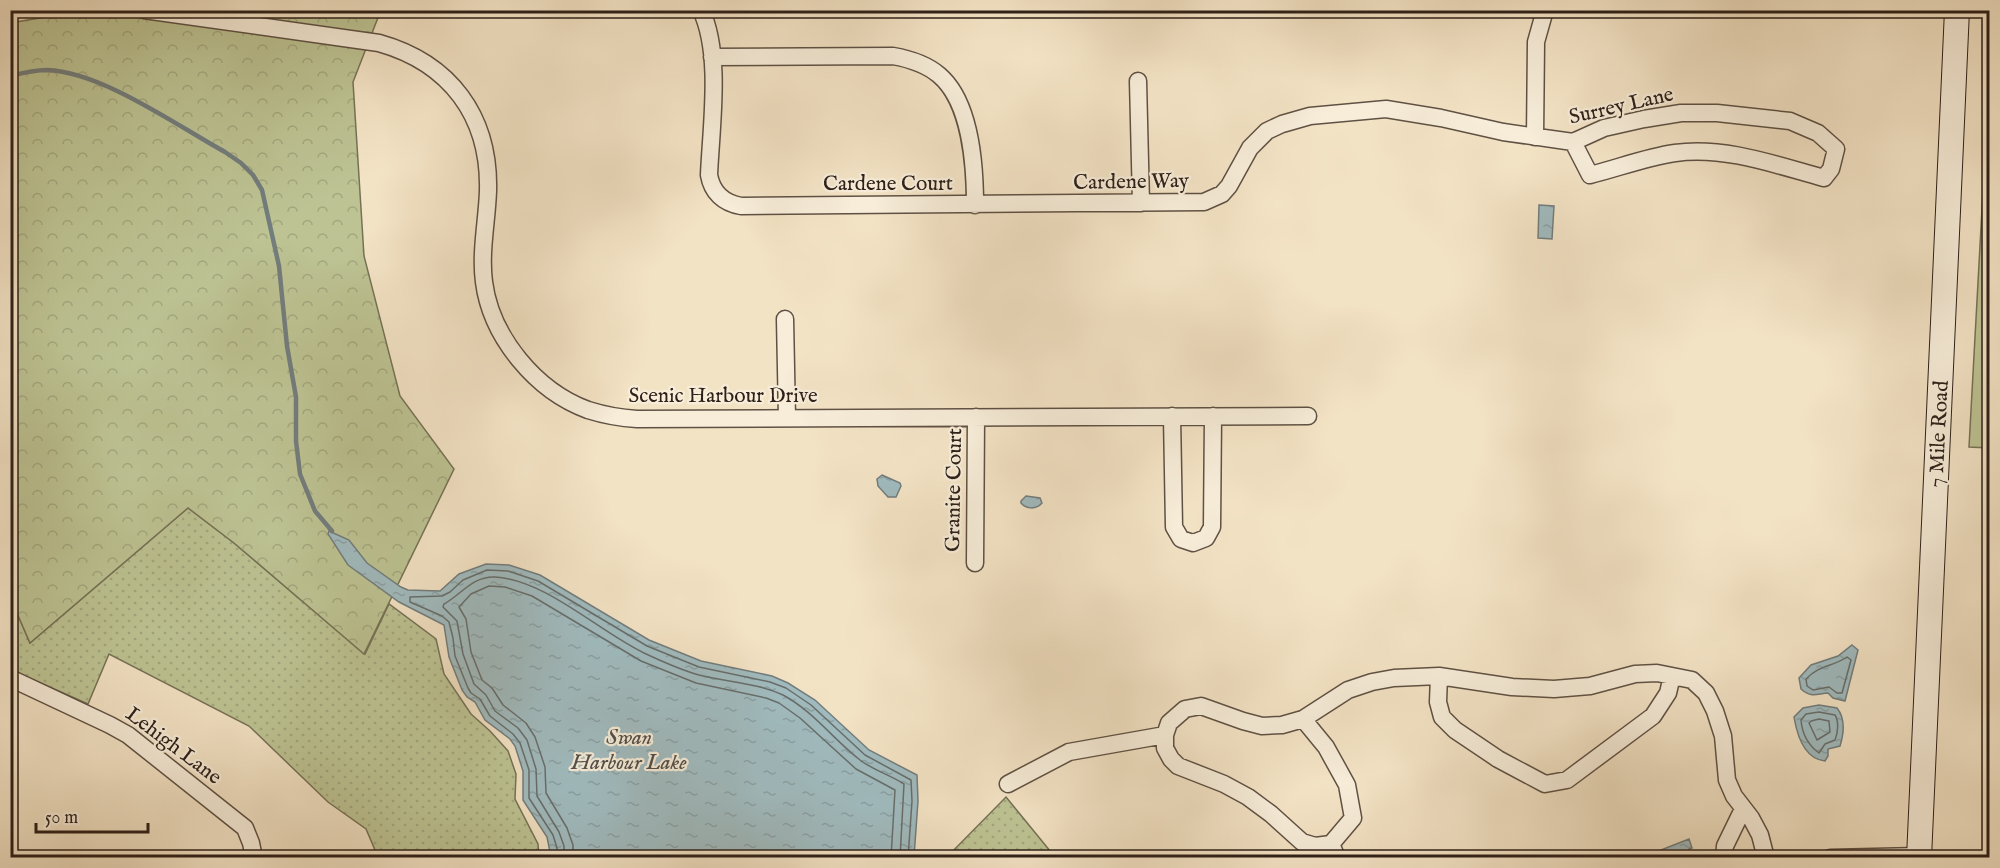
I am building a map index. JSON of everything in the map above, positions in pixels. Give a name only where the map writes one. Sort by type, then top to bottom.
[{"type":"street","name":"Scenic Harbour Drive","points":[[144,10],[379,43],[396,48],[423,61],[453,86],[470,110],[477,126],[488,175],[483,265],[486,294],[503,334],[533,375],[550,389],[588,410],[614,417],[637,419],[1308,416]]},
{"type":"street","points":[[701,10],[710,36],[712,57]]},
{"type":"street","name":"Surrey Lane","points":[[1545,10],[1536,42],[1535,137],[1573,142],[1604,128],[1644,119],[1681,113],[1717,113],[1790,122],[1818,133],[1836,149],[1831,169],[1824,178],[1754,158],[1709,152],[1675,153],[1590,175],[1573,142]]},
{"type":"street","name":"7 Mile Road","points":[[1919,857],[1957,10]]},
{"type":"street","name":"Cardene Court","points":[[893,56],[927,66],[950,86],[962,114],[973,156],[975,205],[741,206],[726,202],[715,191],[709,174],[712,57],[893,56]]},
{"type":"street","points":[[1138,81],[1142,203]]},
{"type":"street","name":"Cardene Way","points":[[975,205],[1196,203],[1212,199],[1229,186],[1250,148],[1267,131],[1310,116],[1386,109],[1535,137]]},
{"type":"street","points":[[785,319],[787,418]]},
{"type":"street","points":[[1172,416],[1174,527],[1181,539],[1193,543],[1206,538],[1212,527],[1213,416]]},
{"type":"street","name":"Granite Court","points":[[975,563],[976,417]]},
{"type":"street","points":[[1302,719],[1326,747],[1347,785],[1353,818],[1334,850],[1302,842],[1271,813],[1248,797],[1224,784],[1178,766],[1171,759],[1166,748],[1165,735],[1169,723],[1178,714],[1193,706],[1206,707],[1262,726],[1282,725],[1302,719],[1348,690],[1394,678],[1439,676],[1512,687],[1554,688],[1590,686],[1635,674],[1657,673],[1692,680],[1706,693],[1716,711],[1723,736],[1724,767],[1727,780],[1760,835],[1766,858]]},
{"type":"street","points":[[1439,676],[1438,702],[1442,717],[1455,730],[1498,759],[1545,784],[1567,780],[1653,716],[1668,693],[1672,676]]},
{"type":"street","name":"Lehigh Lane","points":[[10,678],[110,724],[149,750],[245,828],[254,858]]},
{"type":"street","points":[[1008,784],[1070,752],[1165,735]]},
{"type":"street","points":[[1724,858],[1725,846],[1743,809]]},
{"type":"street","points":[[1830,858],[1919,857]]},
{"type":"green space","points":[[105,10],[388,11],[379,15],[353,82],[364,256],[400,396],[454,469],[364,654],[234,543],[188,508],[30,643],[10,597],[10,23],[52,16],[105,17]]},
{"type":"green space","points":[[1989,81],[1990,448],[1969,447]]},
{"type":"green space","points":[[188,508],[234,543],[365,654],[389,604],[436,639],[444,674],[471,714],[508,751],[516,774],[515,799],[538,844],[539,857],[378,857],[366,829],[328,802],[249,726],[109,654],[88,704],[11,670],[11,614],[17,613],[30,643]]},
{"type":"green space","points":[[1006,797],[1055,857],[947,857]]},
{"type":"water","points":[[1539,205],[1554,206],[1552,239],[1538,238]]},
{"type":"water","points":[[882,475],[900,483],[896,497],[888,497],[878,486],[877,479]]},
{"type":"water","points":[[1026,496],[1040,498],[1042,503],[1034,508],[1026,507],[1021,501]]},
{"type":"water","name":"Swan Harbour Lake","points":[[329,531],[349,540],[367,563],[408,590],[440,591],[459,574],[486,564],[509,565],[540,575],[649,640],[701,661],[772,676],[788,683],[815,700],[869,750],[917,775],[918,801],[914,857],[551,857],[547,837],[523,800],[523,771],[515,746],[510,739],[485,720],[475,702],[462,690],[449,657],[444,625],[399,602],[348,565],[328,534]]},
{"type":"water","points":[[1852,645],[1858,650],[1845,701],[1833,698],[1828,693],[1817,695],[1801,689],[1799,678],[1811,665],[1838,656]]},
{"type":"water","points":[[1819,705],[1837,708],[1843,721],[1840,746],[1828,749],[1825,761],[1812,756],[1807,751],[1797,731],[1794,717],[1803,708]]},
{"type":"water","points":[[1689,839],[1692,848],[1689,849],[1691,855],[1658,857],[1656,852]]},
{"type":"waterway","points":[[10,76],[47,70],[91,80],[162,115],[225,152],[253,175],[262,190],[279,266],[287,346],[296,397],[296,441],[300,474],[315,511],[332,531]]}]
